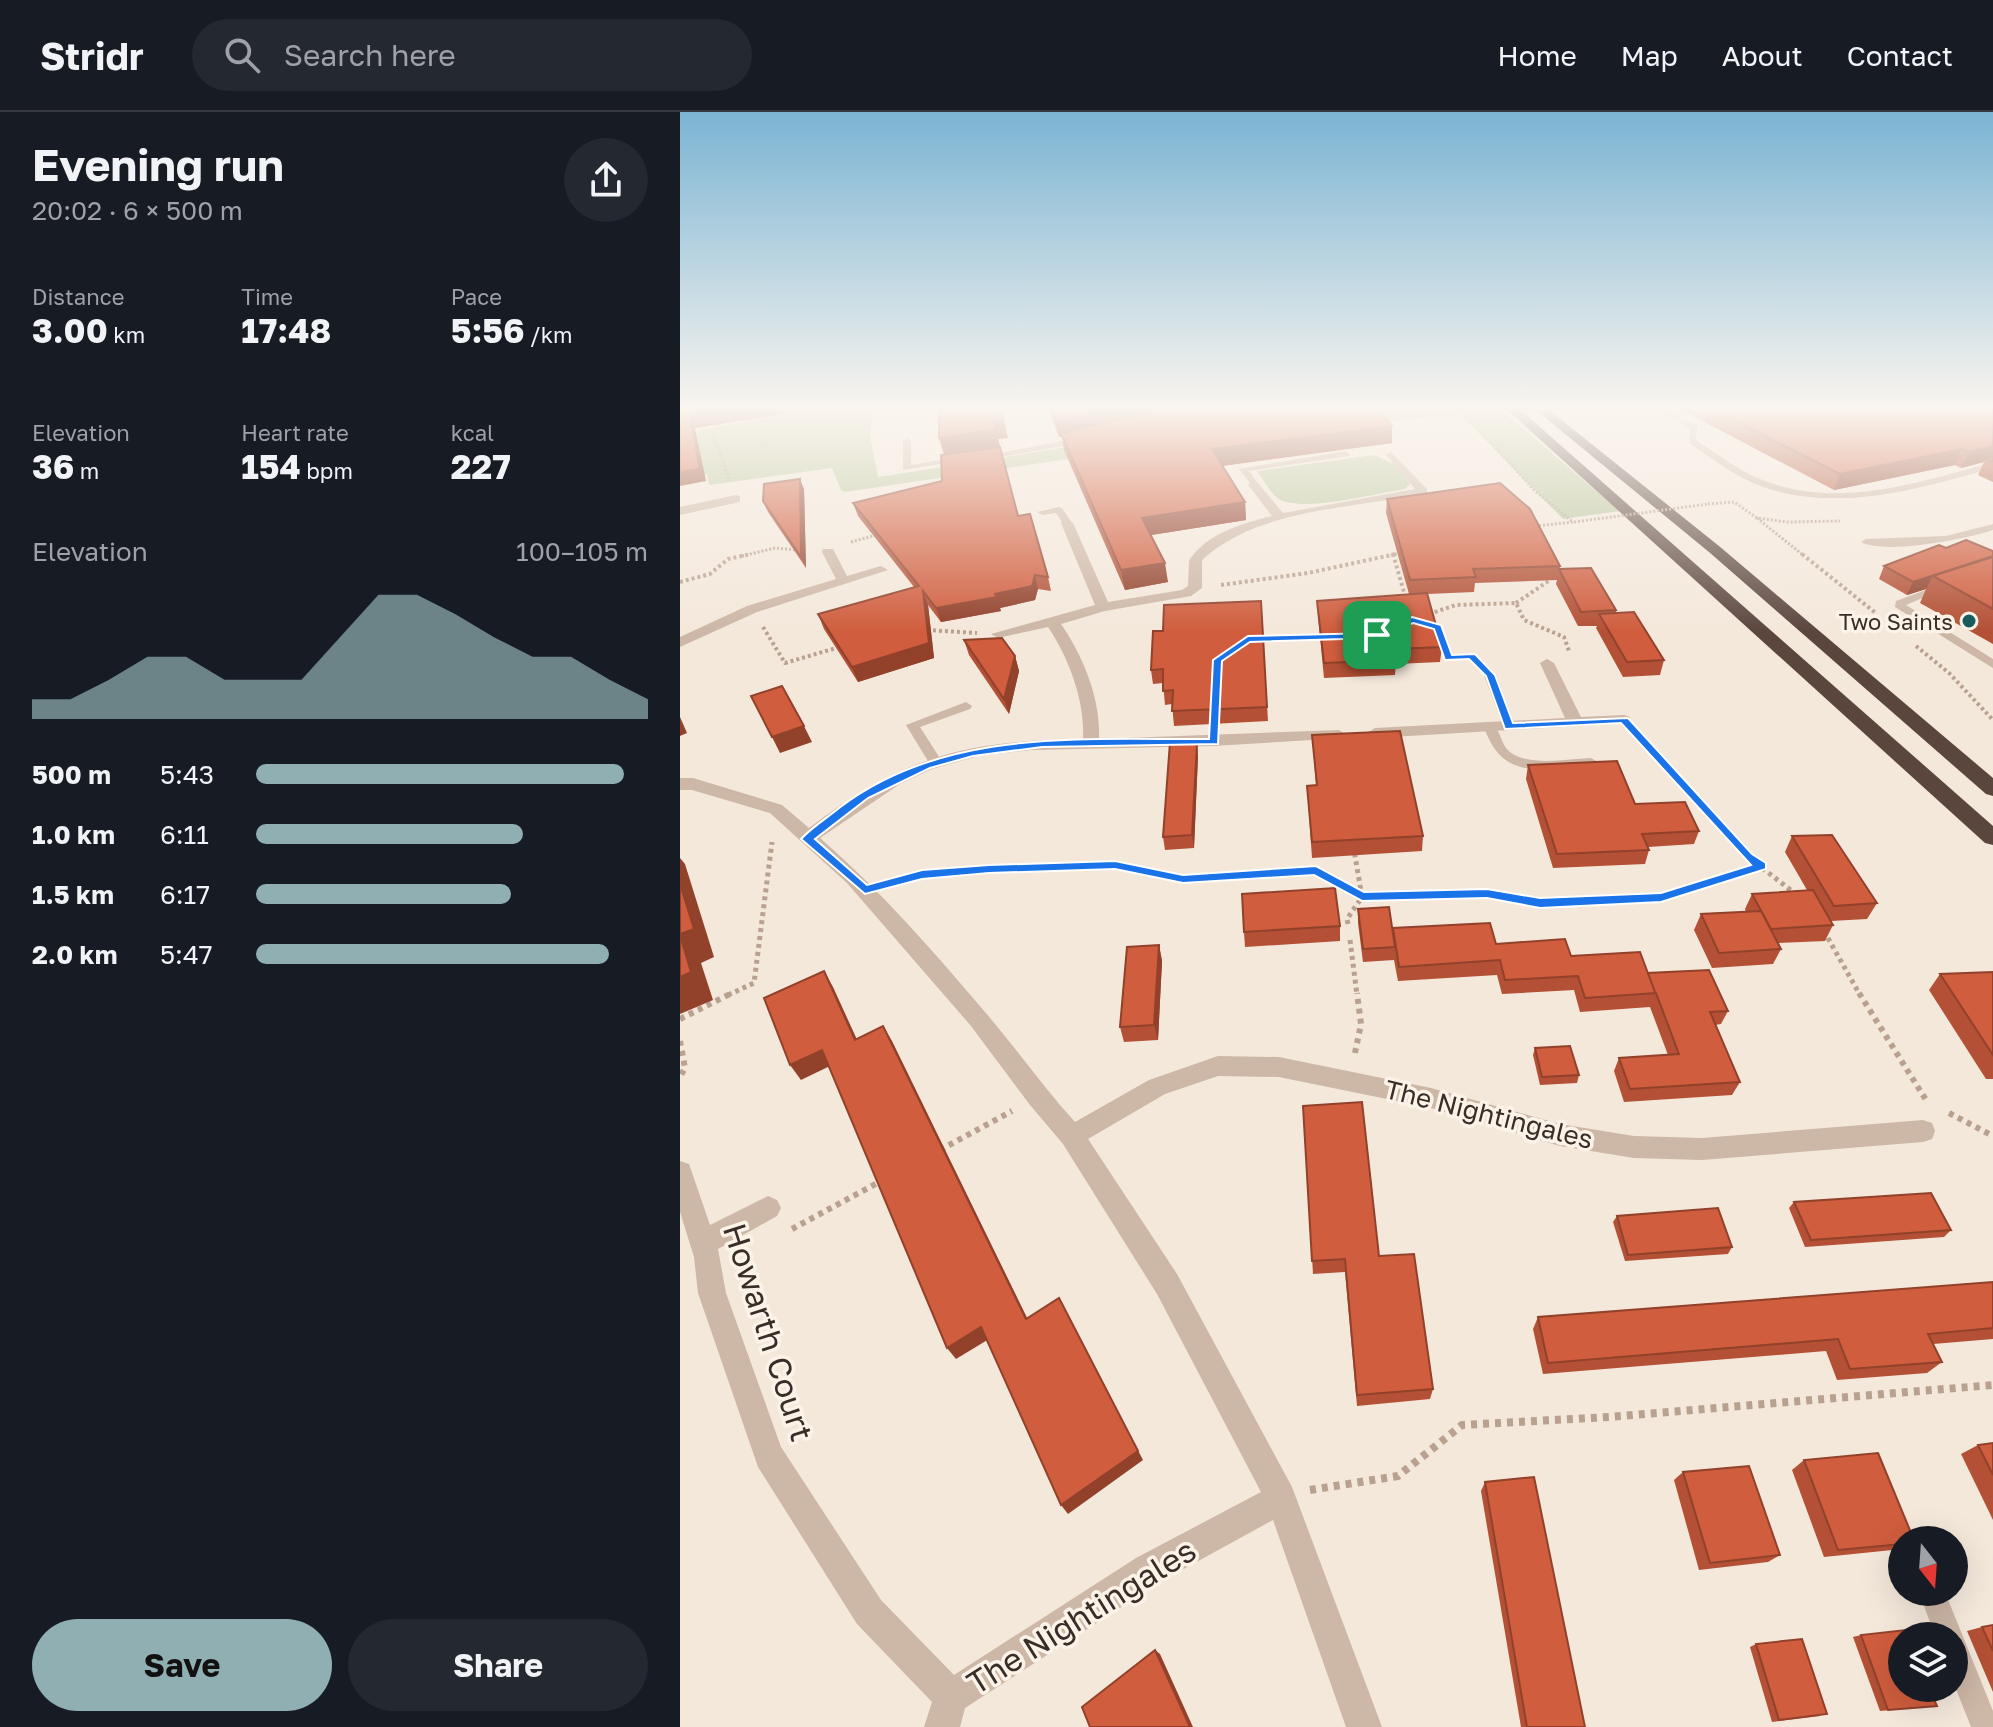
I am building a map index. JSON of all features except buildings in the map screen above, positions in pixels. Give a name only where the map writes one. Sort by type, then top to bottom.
[{"type":"highway","points":[[1596,481],[1993,838]]},
{"type":"highway","points":[[1630,481],[1714,549],[1993,789]]},
{"type":"street","points":[[998,634],[1103,607],[1186,593],[1195,588],[1193,571],[1197,558],[1212,544],[1311,509],[1426,494],[1415,481]]},
{"type":"street","points":[[1254,485],[1280,518]]},
{"type":"street","points":[[680,511],[736,499]]},
{"type":"street","points":[[1067,523],[1103,607]]},
{"type":"street","points":[[828,552],[843,580]]},
{"type":"street","points":[[680,643],[752,609],[881,570]]},
{"type":"street","points":[[1052,622],[1063,635],[1089,707],[1093,730],[1091,744]]},
{"type":"street","points":[[1547,663],[1575,722]]},
{"type":"street","points":[[807,839],[864,795],[936,763],[986,751],[1042,744],[1357,734],[1624,720]]},
{"type":"street","points":[[680,784],[693,784],[776,809],[865,890],[979,1020],[1038,1098],[1072,1136],[1167,1284],[1281,1498],[1364,1727]]},
{"type":"street","name":"The Nightingales","points":[[1072,1136],[1157,1087],[1218,1066],[1279,1067],[1431,1098],[1560,1135],[1634,1147],[1702,1149],[1923,1131]]},
{"type":"street","name":"Howarth Court","points":[[680,1172],[703,1243],[712,1293],[769,1456],[869,1612],[946,1712]]},
{"type":"street","points":[[703,1243],[768,1208]]},
{"type":"street","name":"The Nightingales","points":[[946,1712],[1148,1570],[1281,1498]]},
{"type":"lane","points":[[1252,481],[1254,485]]},
{"type":"lane","points":[[1762,481],[1805,497],[1864,497],[1938,481]]},
{"type":"lane","points":[[1042,512],[1059,510],[1067,523]]},
{"type":"lane","points":[[1866,542],[1926,543],[1963,538],[1993,527]]},
{"type":"lane","points":[[1959,582],[1911,597],[1900,603],[1901,607],[1993,664]]},
{"type":"lane","points":[[1490,675],[1509,726]]},
{"type":"lane","points":[[936,763],[912,725],[966,706]]},
{"type":"lane","points":[[1490,727],[1496,745],[1513,762],[1522,765],[1591,762]]},
{"type":"lane","points":[[1968,1684],[1985,1727]]},
{"type":"path","points":[[730,481],[736,499]]},
{"type":"path","points":[[1526,481],[1574,522]]},
{"type":"path","points":[[1523,528],[1708,504]]},
{"type":"path","points":[[1195,588],[1308,573],[1406,551]]},
{"type":"path","points":[[1393,554],[1409,606]]},
{"type":"path","points":[[1427,615],[1456,605],[1516,603],[1550,580]]},
{"type":"path","points":[[1516,603],[1524,620],[1564,637],[1573,662],[1547,663]]},
{"type":"path","points":[[752,609],[785,663],[844,646]]},
{"type":"path","points":[[1425,623],[1438,627],[1448,658],[1471,656],[1490,675]]},
{"type":"path","points":[[924,630],[998,634]]},
{"type":"path","points":[[1248,639],[1334,637]]},
{"type":"path","points":[[1624,720],[1748,857],[1809,905]]},
{"type":"path","points":[[680,1019],[754,983],[776,809]]},
{"type":"path","points":[[1348,924],[1347,919],[1362,897],[1353,843]]},
{"type":"path","points":[[865,890],[922,875],[989,869],[1115,865],[1183,879],[1316,871],[1362,897],[1487,894],[1540,903],[1661,898],[1762,866]]},
{"type":"path","points":[[1816,917],[1866,1006],[1923,1098],[1930,1103]]},
{"type":"path","points":[[1349,1081],[1361,1024],[1350,940]]},
{"type":"path","points":[[680,1041],[685,1068],[680,1077]]},
{"type":"path","points":[[928,1157],[1038,1098]]},
{"type":"path","points":[[1938,1107],[1993,1136]]},
{"type":"path","points":[[778,1237],[887,1178]]},
{"type":"path","points":[[1281,1498],[1330,1485],[1398,1476],[1462,1425],[1609,1417],[1993,1385]]},
{"type":"green space","points":[[708,481],[735,481],[709,485]]},
{"type":"green space","points":[[837,481],[917,481],[845,492]]},
{"type":"green space","points":[[1264,481],[1408,481],[1410,484],[1405,489],[1357,498],[1301,504],[1286,502]]},
{"type":"green space","points":[[1526,481],[1585,481],[1620,511],[1563,519]]},
{"type":"place","name":"Two Saints","points":[[1969,621]]},
{"type":"route","points":[[1412,619],[1438,627],[1448,658],[1471,656],[1490,675],[1509,726],[1624,720],[1748,857],[1762,866],[1661,898],[1540,903],[1487,894],[1362,897],[1316,871],[1183,879],[1115,865],[989,869],[922,875],[865,890],[807,839],[864,795],[926,765],[972,752],[1042,744],[1214,742],[1218,660],[1248,639],[1377,635],[1412,619]]}]
